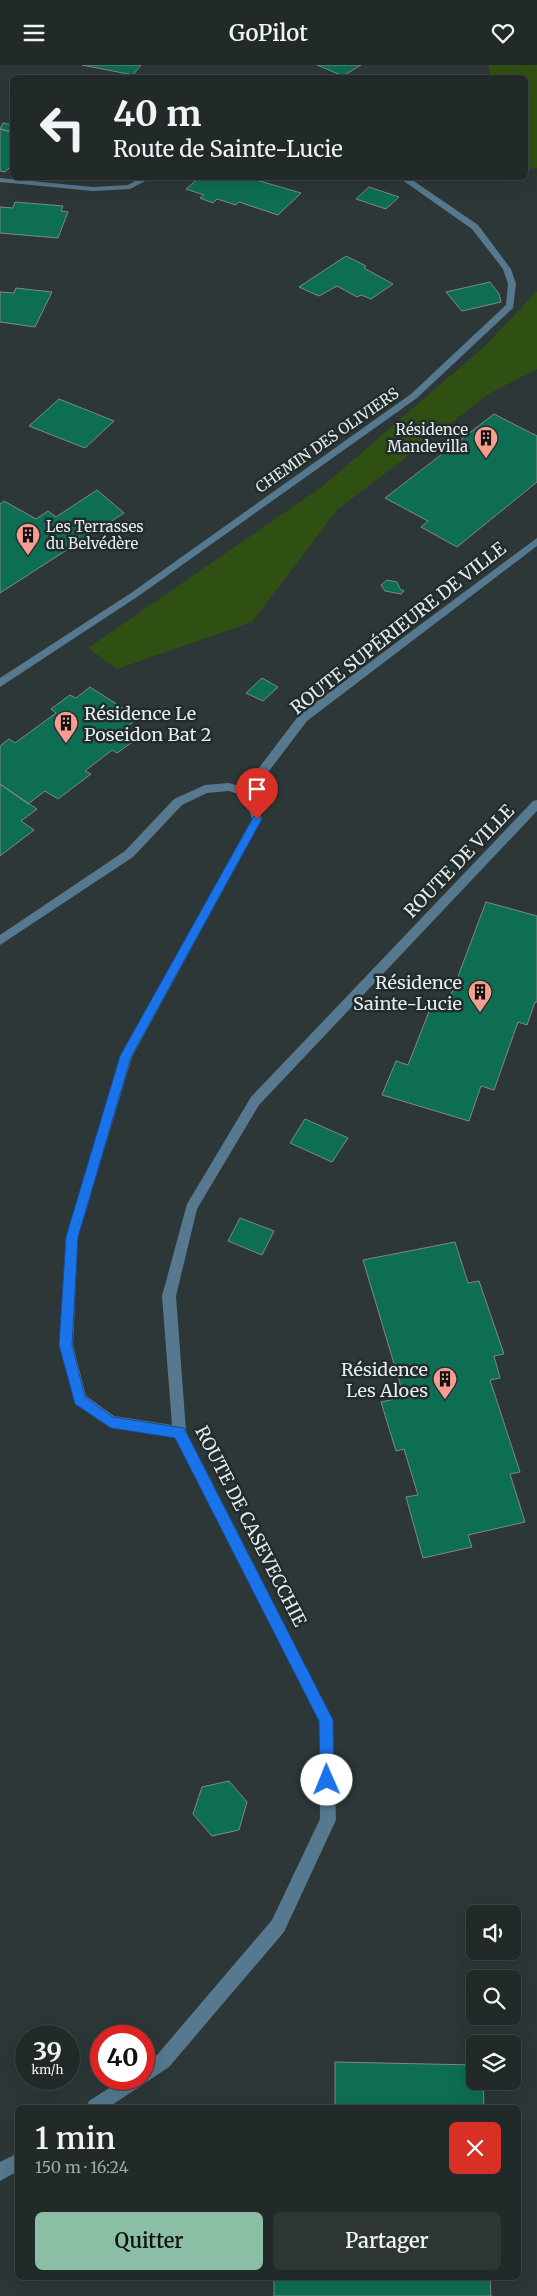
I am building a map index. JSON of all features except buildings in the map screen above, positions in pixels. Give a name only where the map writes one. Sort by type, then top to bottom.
[{"type":"street","points":[[0,180],[94,189],[130,187],[143,180]]},
{"type":"street","name":"CHEMIN DES OLIVIERS","points":[[0,683],[134,595],[414,396],[510,306],[512,284],[507,269],[475,227],[407,180]]},
{"type":"street","name":"ROUTE SUPÉRIEURE DE VILLE","points":[[249,793],[259,776],[303,718],[537,541]]},
{"type":"street","points":[[0,941],[129,854],[178,802],[205,789],[229,787],[249,793],[257,819],[126,1056],[72,1237],[66,1345],[80,1400],[111,1422],[179,1432]]},
{"type":"street","name":"ROUTE DE VILLE","points":[[364,986],[537,804]]},
{"type":"street","name":"ROUTE DE CASEVECCHIE","points":[[155,2067],[164,2061],[278,1926],[328,1820],[326,1720],[179,1432],[169,1296],[190,1208],[255,1101],[364,986]]},
{"type":"street","points":[[98,2105],[121,2090]]},
{"type":"street","points":[[0,2173],[15,2163]]},
{"type":"green space","points":[[488,65],[537,65],[537,168],[528,170],[528,75],[488,75],[490,74]]},
{"type":"green space","points":[[537,291],[537,369],[490,393],[337,510],[252,622],[117,669],[88,648],[323,486],[487,344]]},
{"type":"place","name":"Résidence Mandevilla","points":[[486,459]]},
{"type":"place","name":"Les Terrasses du Belvédère","points":[[28,556]]},
{"type":"place","name":"Résidence Le Poseidon Bat 2","points":[[66,744]]},
{"type":"place","name":"Résidence Sainte-Lucie","points":[[480,1013]]},
{"type":"place","name":"Résidence Les Aloes","points":[[445,1400]]},
{"type":"route","points":[[257,819],[126,1056],[72,1237],[66,1345],[80,1400],[111,1422],[179,1432],[326,1720],[327,1780]]}]
